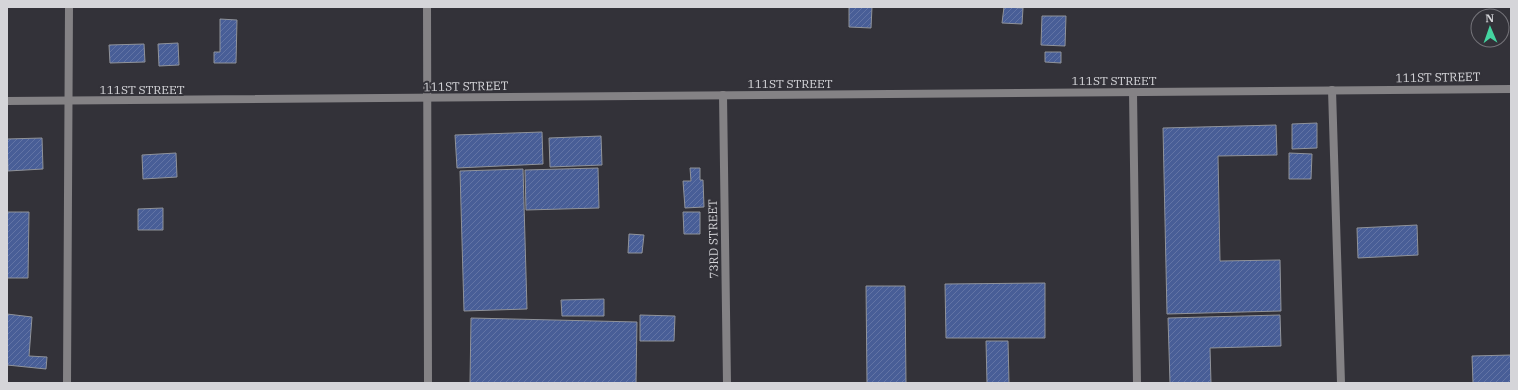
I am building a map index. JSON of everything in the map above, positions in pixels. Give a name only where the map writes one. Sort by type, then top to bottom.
[{"type":"street","points":[[67,383],[69,7]]},
{"type":"street","points":[[427,7],[428,383]]},
{"type":"street","name":"111ST STREET","points":[[7,102],[1511,89]]},
{"type":"street","points":[[1332,90],[1341,383]]},
{"type":"street","points":[[1133,92],[1138,383]]},
{"type":"street","name":"73RD STREET","points":[[723,96],[727,383]]},
{"type":"building","points":[[849,7],[872,7],[871,28],[849,27]]},
{"type":"building","points":[[1004,7],[1023,8],[1022,24],[1002,23]]},
{"type":"building","points":[[1042,16],[1066,16],[1065,46],[1041,45]]},
{"type":"building","points":[[220,19],[237,20],[236,63],[214,63],[214,52],[220,52]]},
{"type":"building","points":[[178,43],[179,65],[159,66],[158,44]]},
{"type":"building","points":[[144,44],[145,62],[110,63],[109,45]]},
{"type":"building","points":[[1045,52],[1061,52],[1061,63],[1045,62]]},
{"type":"building","points":[[1317,123],[1317,148],[1292,149],[1292,124]]},
{"type":"building","points":[[1276,125],[1277,155],[1218,156],[1220,261],[1280,260],[1281,311],[1167,314],[1163,128]]},
{"type":"building","points":[[542,132],[543,164],[457,168],[455,135]]},
{"type":"building","points":[[601,136],[602,165],[550,167],[549,138]]},
{"type":"building","points":[[42,138],[43,169],[8,171],[7,139]]},
{"type":"building","points":[[176,153],[177,177],[143,179],[142,155]]},
{"type":"building","points":[[1289,153],[1312,154],[1311,179],[1289,179]]},
{"type":"building","points":[[598,168],[599,208],[526,210],[525,170]]},
{"type":"building","points":[[690,168],[700,168],[700,180],[703,180],[704,207],[685,208],[683,181],[691,181]]},
{"type":"building","points":[[523,169],[527,309],[464,311],[460,171]]},
{"type":"building","points":[[163,208],[163,230],[138,230],[138,209]]},
{"type":"building","points":[[7,212],[29,212],[28,278],[7,278]]},
{"type":"building","points":[[683,212],[700,212],[700,234],[684,234]]},
{"type":"building","points":[[1417,225],[1418,255],[1358,258],[1357,228]]},
{"type":"building","points":[[629,234],[644,235],[642,253],[628,253]]},
{"type":"building","points":[[1045,283],[1045,338],[946,338],[945,284]]},
{"type":"building","points":[[866,286],[905,286],[906,383],[867,383]]},
{"type":"building","points":[[604,299],[604,316],[562,316],[561,300]]},
{"type":"building","points":[[7,314],[32,317],[29,356],[47,357],[46,369],[7,365]]},
{"type":"building","points":[[640,315],[675,316],[674,341],[640,341]]},
{"type":"building","points":[[1280,315],[1281,346],[1210,348],[1211,383],[1170,383],[1168,318]]},
{"type":"building","points":[[471,318],[637,322],[636,383],[470,383]]},
{"type":"building","points":[[986,341],[1008,341],[1009,383],[987,383]]},
{"type":"building","points":[[1511,355],[1511,383],[1473,383],[1472,356]]}]
